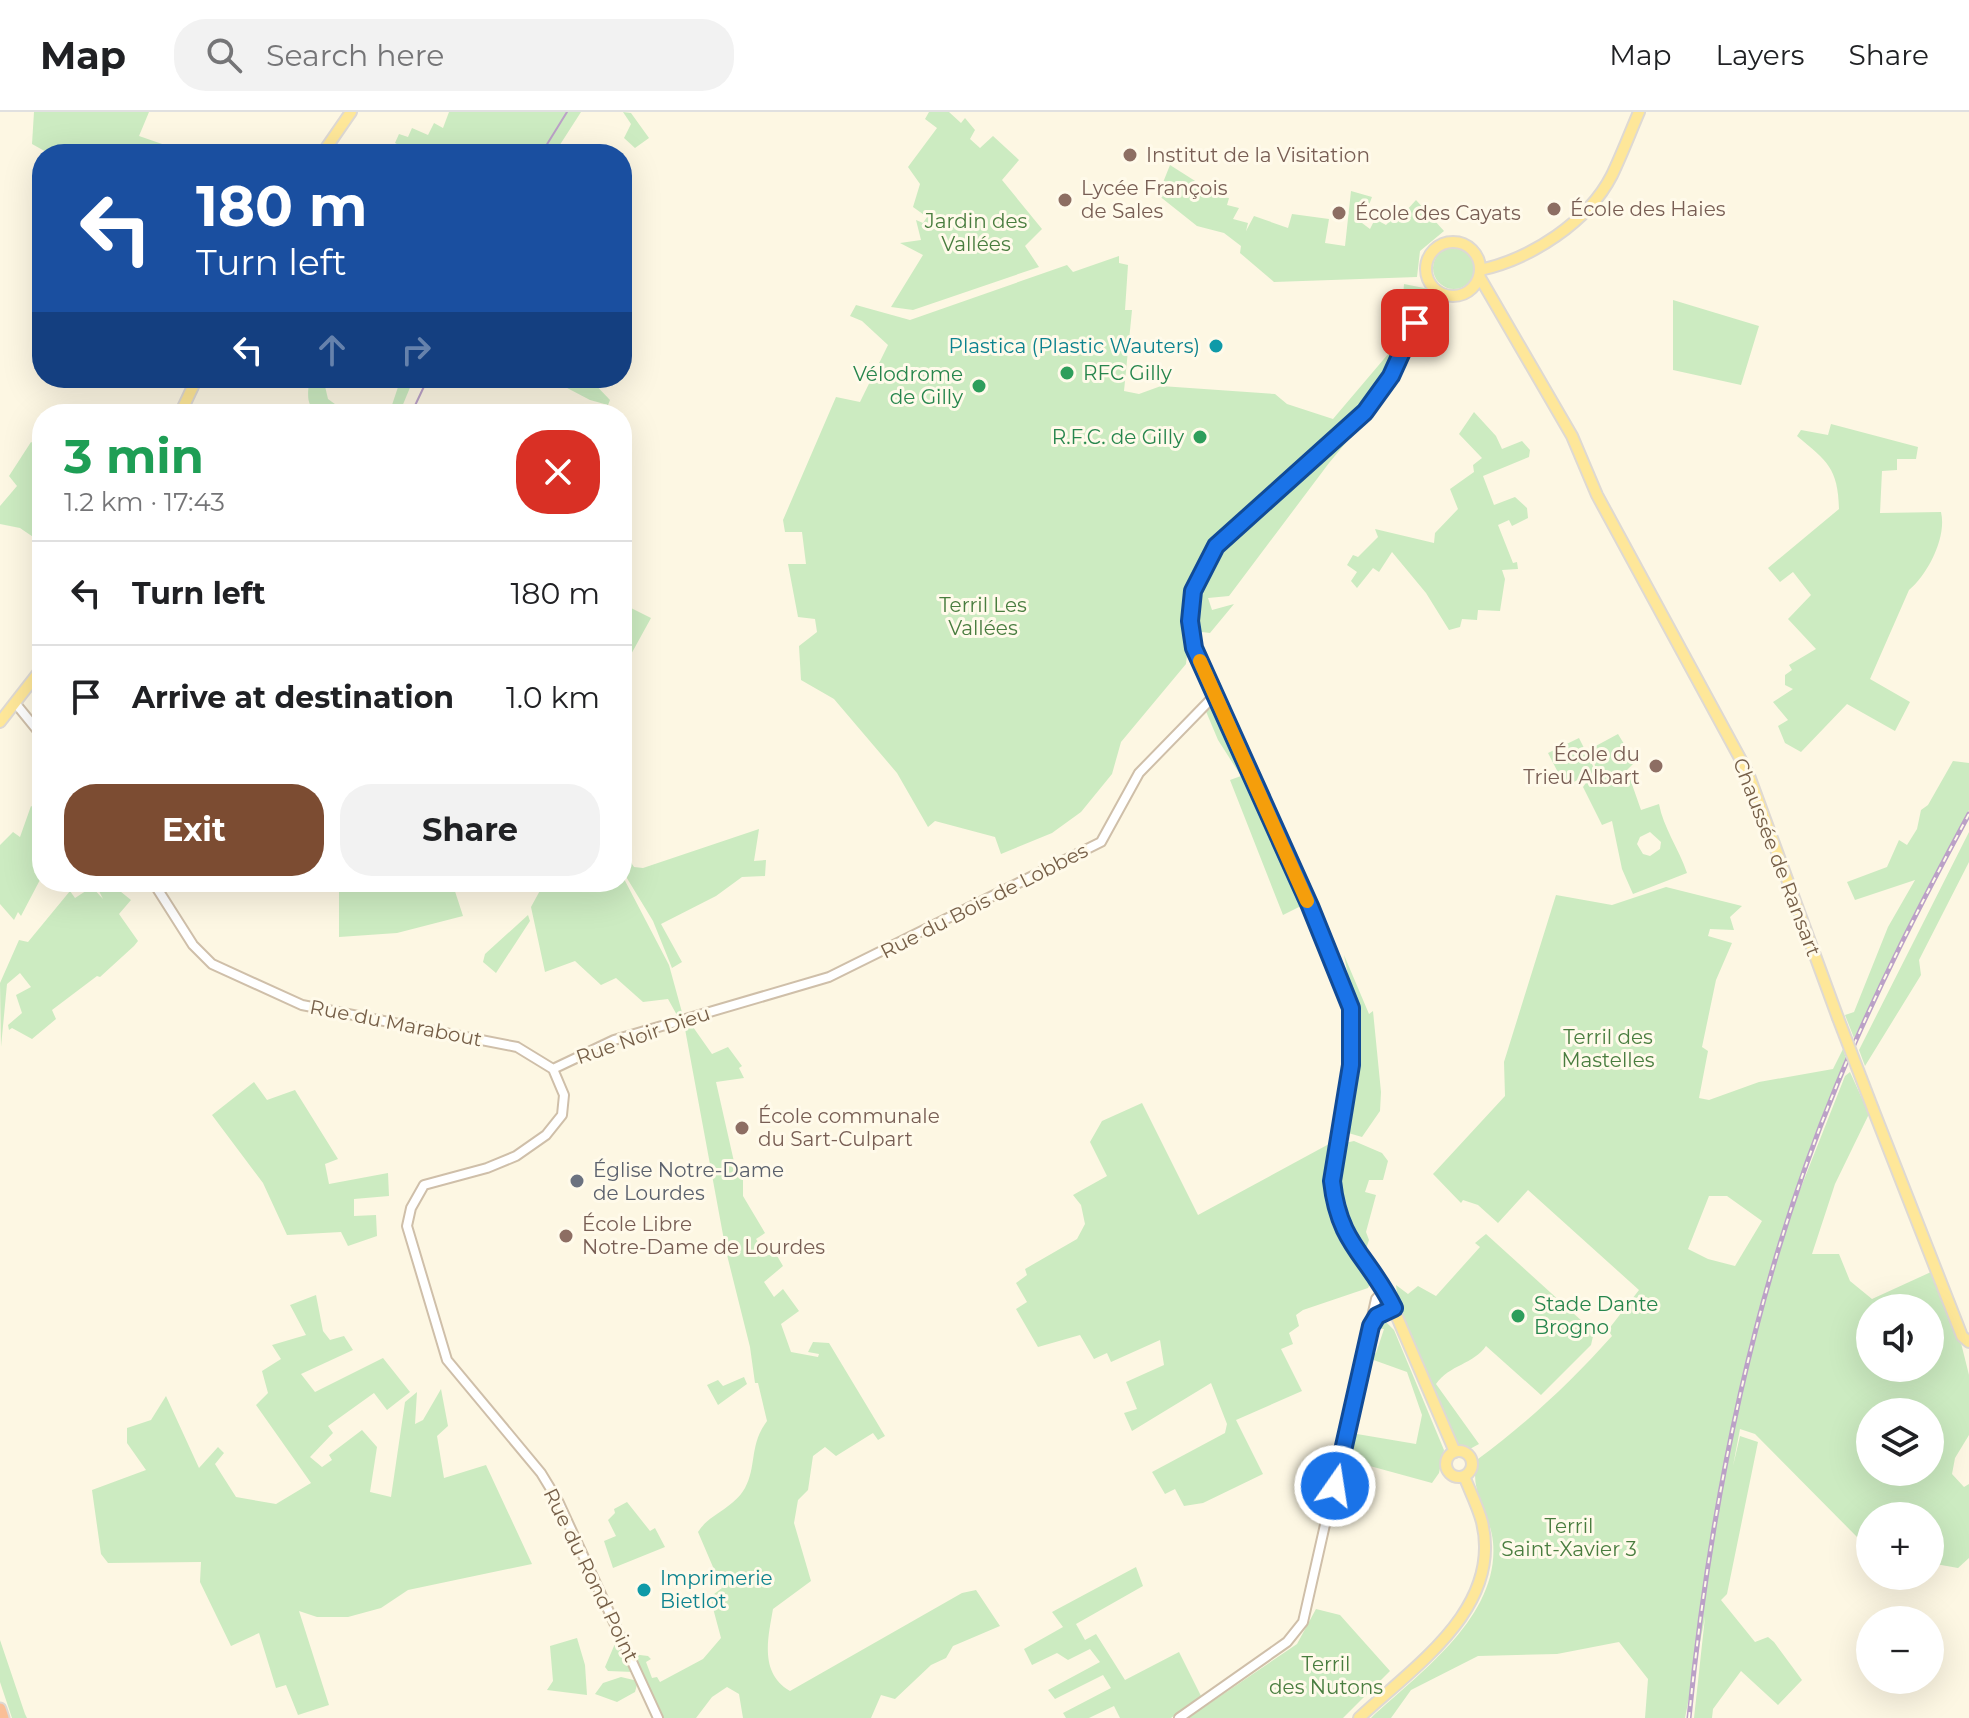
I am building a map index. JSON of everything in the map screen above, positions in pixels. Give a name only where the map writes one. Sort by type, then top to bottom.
[{"type":"highway","points":[[0,1709],[3,1718]]},
{"type":"main road","points":[[329,144],[351,112]]},
{"type":"main road","points":[[1480,273],[1522,254],[1587,210],[1611,176],[1638,113]]},
{"type":"main road","points":[[1444,243],[1465,244],[1478,258],[1480,273],[1473,287],[1452,296],[1437,291],[1428,278],[1427,262],[1444,243]]},
{"type":"main road","name":"Chaussée de Ransart","points":[[1480,273],[1493,302],[1572,436],[1597,495],[1745,765],[1930,1261],[1962,1336],[1969,1342]]},
{"type":"main road","name":"Chaussée de Ransart","points":[[1473,287],[1493,302]]},
{"type":"main road","points":[[1437,291],[1424,302],[1391,376],[1365,412],[1216,546],[1202,568],[1193,591],[1190,621],[1194,648],[1310,906],[1351,1008],[1354,1035],[1332,1181],[1334,1203],[1349,1242],[1385,1289],[1455,1452]]},
{"type":"main road","points":[[0,722],[32,682]]},
{"type":"main road","points":[[1455,1452],[1463,1452],[1471,1462],[1470,1470],[1464,1476],[1453,1475],[1447,1469],[1447,1459],[1455,1452]]},
{"type":"main road","points":[[1359,1718],[1456,1626],[1473,1600],[1482,1570],[1483,1535],[1464,1476]]},
{"type":"street","name":"Rue du Bois de Lobbes","points":[[733,1003],[829,977],[869,960],[1101,842],[1139,773],[1215,695]]},
{"type":"street","points":[[16,704],[32,724]]},
{"type":"street","name":"Rue du Marabout","points":[[160,892],[198,950],[212,964],[302,1005],[517,1047],[553,1069]]},
{"type":"street","name":"Rue Noir Dieu","points":[[553,1069],[614,1040],[733,1003]]},
{"type":"street","name":"Rue du Rond Point","points":[[553,1069],[564,1095],[562,1115],[546,1135],[506,1160],[424,1185],[411,1208],[407,1226],[447,1360],[542,1474],[559,1502],[658,1718]]},
{"type":"street","points":[[1179,1718],[1287,1642],[1303,1622],[1376,1299],[1385,1289]]},
{"type":"street","points":[[1371,1326],[1377,1316],[1394,1308]]},
{"type":"green space","points":[[34,112],[149,112],[139,136],[162,144],[32,144]]},
{"type":"green space","points":[[449,112],[581,112],[560,144],[395,143],[399,134],[408,137],[412,128],[428,135],[434,123],[443,128]]},
{"type":"green space","points":[[623,112],[631,113],[649,138],[635,148],[624,138],[631,124]]},
{"type":"green space","name":"Jardin des Vallées","points":[[929,112],[949,112],[961,123],[965,118],[975,130],[970,139],[980,148],[993,136],[1019,160],[1002,180],[1042,229],[1025,246],[1039,267],[913,310],[891,307],[923,255],[900,243],[921,240],[916,220],[923,223],[927,217],[913,207],[920,184],[908,167],[937,128],[925,119]]},
{"type":"green space","points":[[1170,165],[1203,186],[1219,190],[1219,197],[1229,198],[1227,205],[1239,208],[1233,219],[1248,223],[1246,231],[1254,216],[1288,228],[1292,214],[1329,219],[1325,243],[1345,246],[1351,191],[1372,197],[1362,223],[1370,229],[1375,219],[1386,225],[1394,217],[1397,221],[1416,200],[1444,231],[1420,251],[1417,277],[1274,282],[1240,253],[1241,246],[1224,233],[1197,226],[1158,195]]},
{"type":"green space","points":[[1454,247],[1469,253],[1475,268],[1469,283],[1454,289],[1439,283],[1433,268],[1439,253]]},
{"type":"green space","name":"Terril Les Vallées","points":[[1119,256],[1119,263],[1128,265],[1125,310],[1132,310],[1124,391],[1139,394],[1161,386],[1275,394],[1287,404],[1333,419],[1389,353],[1391,339],[1400,336],[1404,284],[1429,289],[1394,365],[1368,407],[1321,451],[1240,514],[1199,563],[1185,601],[1186,664],[1121,742],[1112,774],[1081,812],[1052,833],[1001,854],[995,837],[935,821],[928,827],[897,773],[834,699],[801,680],[799,646],[817,632],[815,619],[798,617],[788,564],[806,564],[802,532],[785,532],[783,520],[836,397],[860,402],[888,345],[862,321],[850,316],[856,305],[910,320],[1067,265],[1073,272]]},
{"type":"green space","points":[[1673,300],[1759,326],[1741,385],[1673,370]]},
{"type":"green space","points":[[1430,302],[1399,379],[1329,463],[1229,596],[1208,598],[1212,610],[1234,604],[1210,633],[1202,632],[1196,643],[1195,601],[1209,564],[1249,522],[1308,473],[1309,468],[1361,422]]},
{"type":"green space","points":[[309,388],[325,388],[328,399],[335,404],[310,404]]},
{"type":"green space","points":[[398,388],[410,388],[403,404],[392,404]]},
{"type":"green space","points":[[567,388],[599,388],[610,400],[604,404]]},
{"type":"green space","points":[[1474,412],[1496,436],[1502,449],[1522,441],[1530,450],[1529,457],[1483,476],[1494,505],[1515,497],[1527,508],[1528,518],[1512,526],[1509,520],[1498,525],[1518,569],[1502,570],[1505,579],[1500,611],[1478,610],[1477,620],[1462,619],[1460,627],[1449,630],[1426,593],[1392,552],[1379,572],[1373,568],[1357,588],[1351,581],[1357,572],[1347,565],[1353,555],[1358,557],[1378,537],[1375,529],[1434,543],[1435,533],[1458,509],[1450,489],[1474,472],[1473,465],[1482,458],[1459,434]]},
{"type":"green space","points":[[1831,424],[1918,447],[1916,459],[1897,459],[1897,470],[1882,471],[1880,513],[1941,512],[1942,522],[1939,543],[1929,565],[1909,590],[1870,679],[1910,702],[1895,731],[1847,704],[1801,752],[1785,743],[1778,726],[1788,720],[1773,702],[1793,689],[1785,685],[1785,675],[1792,670],[1789,665],[1816,649],[1788,619],[1811,595],[1793,572],[1780,582],[1768,568],[1839,509],[1836,484],[1829,466],[1797,436],[1801,430],[1828,435]]},
{"type":"green space","points":[[32,443],[32,536],[20,528],[0,524],[0,506],[17,486],[9,476]]},
{"type":"green space","points":[[632,608],[651,618],[632,653]]},
{"type":"green space","points":[[1212,704],[1305,904],[1283,915],[1230,780],[1241,776],[1218,740],[1205,709]]},
{"type":"green space","points":[[1618,734],[1635,762],[1627,770],[1641,810],[1659,804],[1687,873],[1633,894],[1622,869],[1612,821],[1602,825],[1583,787],[1593,773],[1565,786],[1548,753],[1579,738],[1596,772],[1592,748]],"holes":[[[1650,832],[1661,842],[1660,849],[1650,856],[1643,854],[1637,844],[1640,837]]]},
{"type":"green space","points":[[1953,761],[1969,763],[1969,810],[1854,1038],[1845,1015],[1854,1012],[1888,927],[1915,880],[1855,900],[1847,882],[1887,867],[1899,840],[1907,845],[1917,829],[1921,810],[1928,805]]},
{"type":"green space","points":[[31,806],[34,892],[21,916],[18,912],[14,920],[0,904],[0,845],[13,832],[20,837]]},
{"type":"green space","points":[[759,829],[754,861],[766,860],[765,876],[742,877],[716,896],[661,924],[682,962],[672,968],[653,921],[632,886],[632,864],[643,868]]},
{"type":"green space","points":[[1969,832],[1969,862],[1919,960],[1921,975],[1865,1066],[1859,1050]]},
{"type":"green space","points":[[1666,887],[1742,906],[1730,917],[1734,930],[1710,929],[1708,936],[1732,943],[1716,980],[1702,1047],[1708,1051],[1699,1098],[1709,1100],[1759,1082],[1833,1069],[1843,1049],[1846,1058],[1777,1248],[1845,1076],[1850,1072],[1869,1114],[1835,1184],[1812,1254],[1839,1254],[1850,1281],[1866,1294],[1856,1294],[1856,1382],[1944,1382],[1944,1303],[1961,1343],[1969,1375],[1969,1435],[1955,1458],[1952,1474],[1964,1487],[1969,1484],[1969,1558],[1958,1568],[1944,1566],[1944,1502],[1856,1502],[1856,1536],[1755,1434],[1740,1429],[1733,1466],[1740,1436],[1758,1442],[1727,1594],[1721,1600],[1755,1642],[1768,1637],[1774,1642],[1802,1680],[1778,1705],[1741,1671],[1713,1709],[1712,1718],[1694,1718],[1705,1617],[1685,1718],[1645,1718],[1648,1679],[1619,1642],[1557,1654],[1478,1656],[1411,1690],[1391,1718],[1371,1718],[1453,1641],[1484,1595],[1492,1569],[1493,1542],[1475,1480],[1478,1459],[1532,1416],[1597,1353],[1612,1336],[1608,1330],[1639,1290],[1528,1190],[1498,1223],[1478,1205],[1463,1200],[1461,1203],[1433,1174],[1505,1096],[1504,1062],[1556,895],[1612,905]],"holes":[[[1709,1196],[1727,1196],[1762,1221],[1735,1266],[1708,1259],[1688,1249]]]},
{"type":"green space","points":[[69,892],[75,898],[84,892],[97,892],[103,899],[100,892],[121,892],[131,900],[119,914],[138,941],[100,977],[97,976],[52,1010],[56,1019],[32,1039],[12,1028],[9,1030],[8,1025],[22,1013],[16,995],[31,987],[20,973],[7,984],[1,1047],[0,983],[19,940],[28,942]]},
{"type":"green space","points":[[339,892],[455,892],[463,916],[397,933],[339,937]]},
{"type":"green space","points":[[539,892],[631,892],[669,965],[683,1016],[678,1017],[668,999],[643,1002],[616,978],[601,985],[575,961],[545,972],[531,907]]},
{"type":"green space","points":[[528,915],[530,921],[496,973],[483,962],[485,954]]},
{"type":"green space","points":[[1344,955],[1369,1014],[1373,1011],[1380,1111],[1362,1137],[1345,1132],[1360,1036]]},
{"type":"green space","points":[[693,1027],[712,1054],[728,1047],[742,1066],[739,1068],[744,1078],[716,1082],[737,1175],[743,1179],[743,1196],[765,1233],[756,1239],[762,1248],[759,1250],[762,1256],[776,1254],[783,1266],[764,1282],[774,1297],[783,1289],[799,1311],[781,1324],[791,1352],[818,1357],[819,1354],[808,1352],[813,1342],[829,1343],[885,1436],[878,1440],[873,1433],[836,1456],[825,1447],[813,1456],[808,1490],[798,1500],[794,1523],[811,1581],[773,1609],[768,1654],[774,1675],[790,1691],[962,1593],[976,1590],[1000,1626],[953,1646],[946,1658],[931,1665],[895,1699],[881,1695],[871,1718],[743,1718],[739,1694],[727,1687],[712,1697],[696,1718],[661,1718],[632,1654],[651,1659],[646,1662],[652,1678],[657,1677],[660,1682],[703,1659],[721,1638],[710,1597],[722,1588],[698,1532],[745,1488],[755,1447],[767,1421],[758,1383],[755,1383],[750,1347],[726,1251],[685,1029]]},
{"type":"green space","points":[[254,1082],[267,1100],[295,1090],[338,1159],[325,1164],[329,1184],[388,1173],[389,1196],[354,1199],[354,1216],[376,1215],[377,1236],[348,1246],[341,1232],[287,1235],[263,1183],[212,1115]]},
{"type":"green space","points":[[1142,1103],[1198,1215],[1329,1144],[1329,1203],[1336,1233],[1356,1262],[1373,1279],[1368,1288],[1296,1315],[1299,1326],[1289,1333],[1293,1344],[1281,1349],[1302,1391],[1236,1420],[1263,1474],[1203,1503],[1184,1506],[1175,1489],[1165,1494],[1152,1472],[1225,1433],[1227,1424],[1211,1383],[1132,1431],[1124,1413],[1137,1409],[1126,1382],[1164,1365],[1160,1340],[1111,1362],[1107,1353],[1094,1359],[1080,1335],[1038,1347],[1016,1309],[1027,1302],[1016,1283],[1027,1275],[1025,1269],[1077,1239],[1085,1224],[1081,1205],[1073,1195],[1107,1176],[1090,1142],[1102,1121]]},
{"type":"green space","points":[[1354,1141],[1382,1153],[1388,1161],[1383,1180],[1369,1180],[1365,1192],[1376,1195],[1366,1232],[1369,1240],[1366,1249],[1344,1211],[1338,1187],[1345,1143]]},
{"type":"green space","points":[[1486,1234],[1594,1332],[1591,1345],[1541,1395],[1486,1346],[1475,1357],[1441,1378],[1436,1384],[1479,1444],[1468,1450],[1456,1445],[1445,1426],[1436,1395],[1399,1310],[1396,1285],[1408,1294],[1418,1286],[1436,1296],[1480,1247],[1475,1243]]},
{"type":"green space","points":[[1931,1272],[1940,1294],[1883,1294]]},
{"type":"green space","points":[[316,1295],[323,1331],[330,1340],[344,1336],[353,1350],[301,1374],[315,1392],[383,1358],[410,1392],[387,1410],[374,1393],[328,1426],[333,1433],[310,1457],[322,1467],[332,1460],[329,1455],[362,1430],[377,1447],[370,1492],[391,1497],[405,1402],[417,1392],[415,1424],[423,1420],[441,1389],[448,1426],[437,1436],[444,1478],[486,1465],[532,1564],[408,1590],[381,1608],[348,1617],[317,1617],[299,1611],[329,1705],[298,1715],[286,1685],[276,1688],[259,1633],[231,1646],[200,1582],[201,1562],[108,1563],[101,1554],[92,1490],[146,1470],[127,1443],[127,1428],[151,1420],[166,1396],[199,1468],[218,1447],[224,1453],[215,1464],[236,1497],[276,1504],[311,1483],[256,1405],[268,1393],[262,1371],[281,1359],[272,1345],[306,1335],[290,1305]]},
{"type":"green space","points":[[1385,1321],[1394,1330],[1444,1450],[1439,1473],[1432,1483],[1348,1460],[1351,1433],[1416,1444],[1422,1415],[1407,1372],[1368,1358],[1368,1354],[1376,1353],[1384,1329],[1373,1328]]},
{"type":"green space","points":[[744,1377],[747,1384],[718,1405],[707,1385],[718,1380],[723,1386]]},
{"type":"green space","points":[[627,1502],[650,1531],[655,1528],[665,1547],[613,1568],[604,1541],[616,1536],[608,1520],[615,1513],[614,1509]]},
{"type":"green space","points":[[1136,1567],[1143,1586],[1076,1624],[1085,1640],[1096,1634],[1125,1680],[1179,1652],[1201,1696],[1171,1718],[1120,1718],[1114,1706],[1089,1718],[1066,1718],[1063,1713],[1111,1688],[1103,1675],[1055,1699],[1048,1690],[1100,1662],[1090,1649],[1068,1660],[1057,1653],[1032,1665],[1024,1649],[1063,1627],[1052,1612]]},
{"type":"green space","name":"Terril des Nutons","points":[[1316,1609],[1340,1615],[1390,1671],[1343,1718],[1188,1718],[1297,1644]]},
{"type":"green space","points":[[577,1638],[585,1665],[587,1695],[547,1690],[553,1681],[550,1646]]},
{"type":"green space","points":[[617,1639],[634,1672],[608,1671],[605,1667]]},
{"type":"green space","points":[[0,1640],[27,1718],[12,1718],[0,1682]]},
{"type":"green space","points":[[621,1677],[638,1681],[635,1692],[617,1702],[595,1694],[603,1683]]},
{"type":"tram line","points":[[547,144],[567,112]]},
{"type":"tram line","points":[[416,404],[423,388]]},
{"type":"railway","points":[[1689,1718],[1709,1557],[1723,1477],[1759,1318],[1781,1239],[1807,1162],[1866,1018],[1969,814]]},
{"type":"slow traffic","points":[[1200,661],[1307,901]]},
{"type":"place","name":"Institut de la Visitation","points":[[1130,155]]},
{"type":"place","name":"Lycée François de Sales","points":[[1065,200]]},
{"type":"place","name":"École des Haies","points":[[1554,209]]},
{"type":"place","name":"École des Cayats","points":[[1339,213]]},
{"type":"place","name":"Plastica (Plastic Wauters)","points":[[1216,346]]},
{"type":"place","name":"RFC Gilly","points":[[1067,373]]},
{"type":"place","name":"Vélodrome de Gilly","points":[[979,386]]},
{"type":"place","name":"R.F.C. de Gilly","points":[[1200,437]]},
{"type":"place","name":"École du Trieu Albart","points":[[1656,766]]},
{"type":"place","name":"École communale du Sart-Culpart","points":[[742,1128]]},
{"type":"place","name":"Église Notre-Dame de Lourdes","points":[[577,1181]]},
{"type":"place","name":"École Libre Notre-Dame de Lourdes","points":[[566,1236]]},
{"type":"place","name":"Stade Dante Brogno","points":[[1518,1316]]},
{"type":"place","name":"Imprimerie Bietlot","points":[[644,1590]]},
{"type":"route","points":[[1335,1486],[1371,1326],[1377,1316],[1394,1308],[1377,1277],[1349,1242],[1338,1221],[1334,1203],[1332,1181],[1354,1035],[1351,1008],[1310,906],[1194,648],[1190,621],[1193,591],[1202,568],[1216,546],[1365,412],[1391,376],[1415,323]]},
{"type":"park label","name":"Terril des Mastelles","points":[[1608,1048]]},
{"type":"park label","name":"Terril Saint-Xavier 3","points":[[1569,1538]]}]
